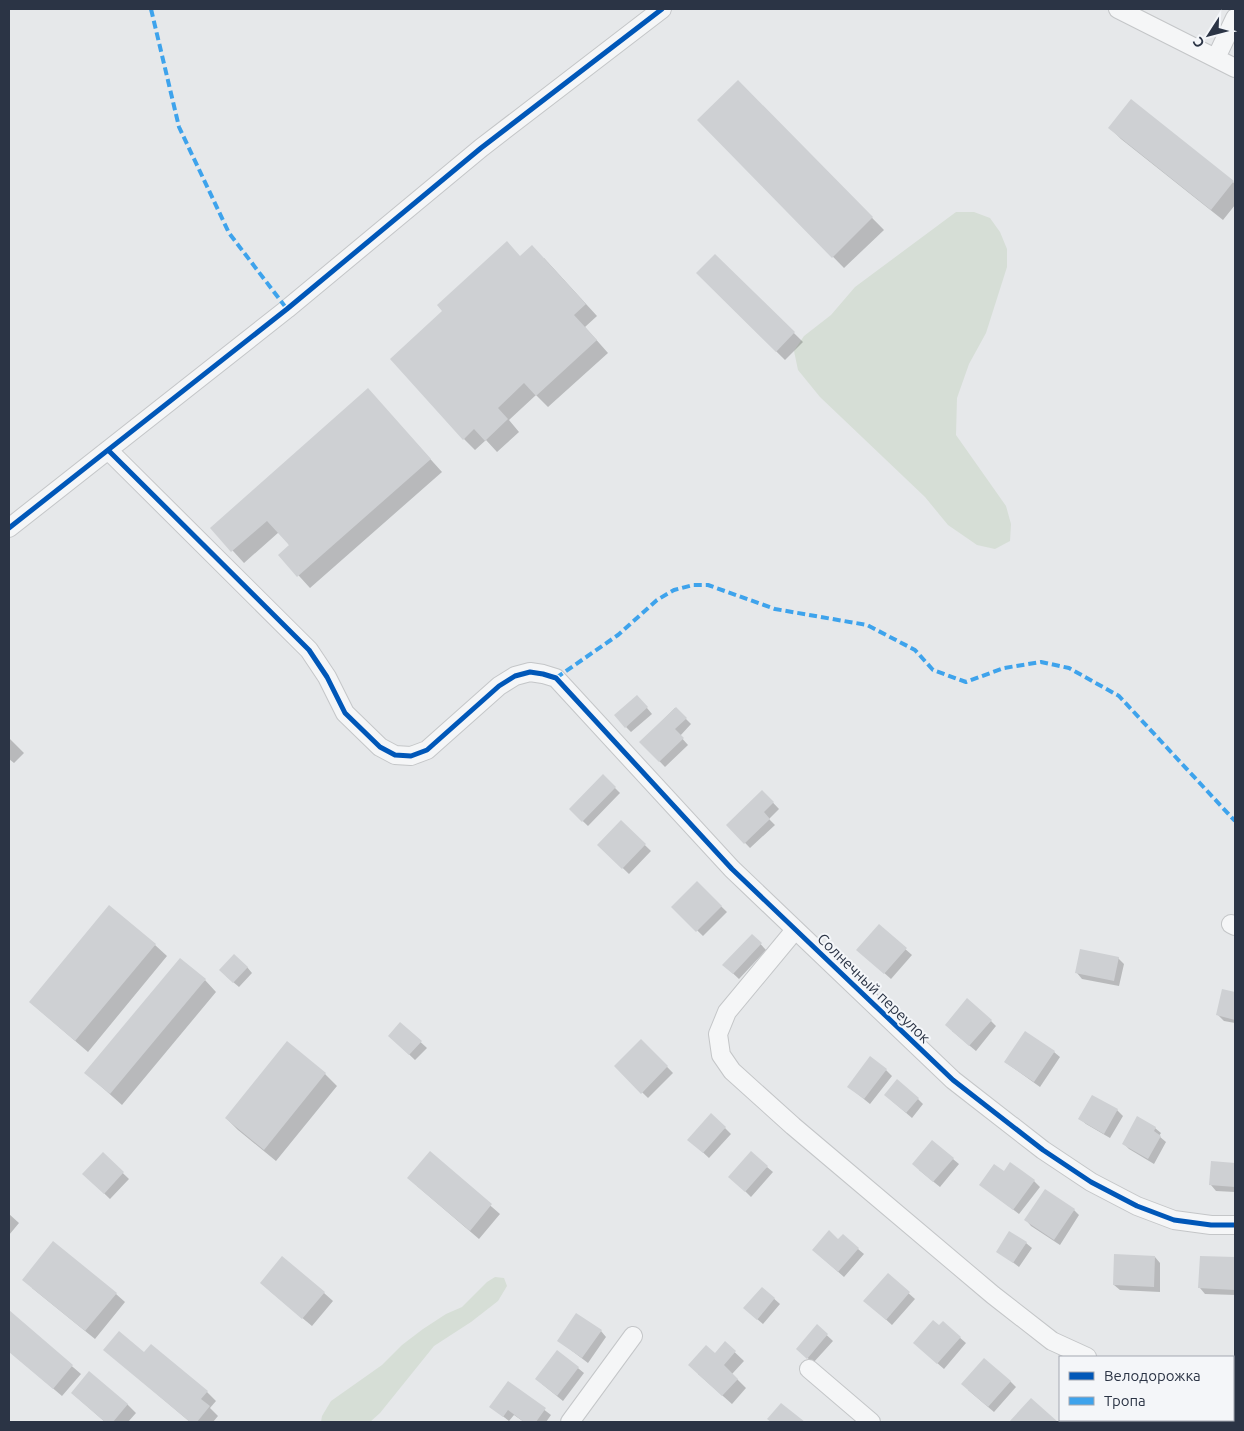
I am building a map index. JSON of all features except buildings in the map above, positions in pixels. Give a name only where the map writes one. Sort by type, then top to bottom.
[{"type":"street","points":[[9,528],[286,309],[481,148],[662,9]]},
{"type":"street","points":[[1118,9],[1235,68]]},
{"type":"street","points":[[1216,58],[1235,18]]},
{"type":"street","name":"Солнечный переулок","points":[[109,450],[309,650],[328,677],[345,713],[380,747],[395,755],[411,756],[427,750],[499,686],[515,676],[530,672],[556,678],[732,869],[953,1080],[1043,1150],[1091,1182],[1137,1206],[1174,1220],[1210,1225],[1235,1225]]},
{"type":"street","points":[[795,930],[727,1012],[718,1034],[721,1055],[732,1071],[793,1126],[993,1295],[1052,1341],[1085,1356]]},
{"type":"street","points":[[570,1422],[633,1336]]},
{"type":"street","points":[[809,1369],[871,1422]]},
{"type":"shaded area","points":[[956,212],[974,212],[990,218],[1000,232],[1007,249],[1007,267],[986,333],[969,364],[957,398],[956,435],[1006,506],[1011,524],[1010,541],[995,549],[977,545],[948,525],[925,497],[820,397],[798,370],[794,351],[804,336],[831,315],[855,287]]},
{"type":"shaded area","points":[[495,1277],[504,1278],[507,1286],[498,1301],[471,1322],[434,1346],[380,1413],[370,1422],[321,1422],[322,1416],[331,1401],[382,1365],[402,1345],[423,1329],[446,1314],[462,1307],[487,1282]]},
{"type":"marked path","points":[[151,9],[179,127],[229,233],[287,309]]},
{"type":"marked path","points":[[556,678],[618,635],[657,600],[674,590],[693,585],[708,585],[775,609],[867,625],[915,650],[933,670],[966,682],[1004,668],[1041,662],[1069,668],[1119,696],[1235,821]]},
{"type":"cycle path","points":[[9,528],[287,309],[481,148],[662,9]]},
{"type":"cycle path","points":[[109,451],[309,650],[327,677],[345,713],[380,747],[395,755],[411,756],[427,750],[499,686],[515,676],[530,672],[556,678],[732,869],[953,1080],[1043,1150],[1091,1182],[1137,1206],[1174,1220],[1211,1225],[1235,1225]]}]
